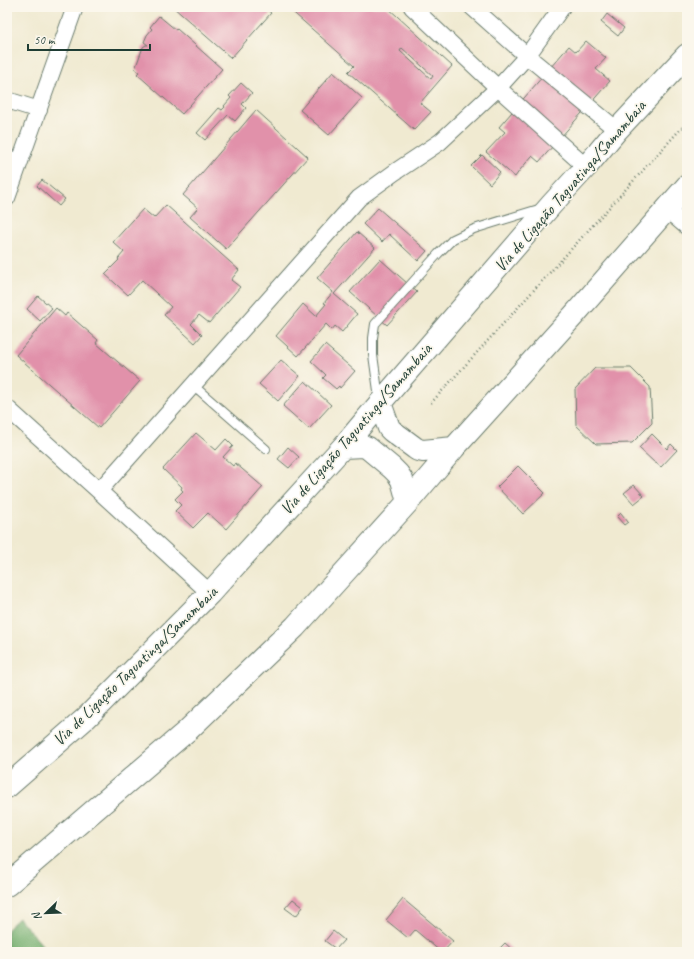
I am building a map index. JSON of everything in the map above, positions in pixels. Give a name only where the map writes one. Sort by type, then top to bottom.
[{"type":"main road","name":"Via de Ligação Taguatinga/Samambaia","points":[[7,787],[86,718],[210,593],[343,447],[380,402],[552,204],[617,130],[687,55]]},
{"type":"main road","points":[[7,884],[188,730],[295,627],[408,502],[454,448],[574,315],[687,186]]},
{"type":"main road","points":[[380,402],[389,428],[418,450],[423,451],[454,448]]},
{"type":"main road","points":[[343,447],[363,446],[368,448],[383,460],[402,480],[408,502]]},
{"type":"street","points":[[7,198],[75,7]]},
{"type":"street","points":[[412,7],[498,88],[586,167]]},
{"type":"street","points":[[472,7],[527,56],[617,130]]},
{"type":"street","points":[[99,491],[359,198],[440,142],[498,88],[527,56],[562,7]]},
{"type":"street","points":[[7,100],[39,110]]},
{"type":"street","points":[[7,155],[16,173]]},
{"type":"street","points":[[666,209],[687,227]]},
{"type":"street","points":[[7,408],[210,593]]},
{"type":"lane","points":[[380,402],[372,355],[375,324],[453,239],[474,229],[552,204]]},
{"type":"lane","points":[[193,385],[266,449]]},
{"type":"path","points":[[431,403],[687,122]]},
{"type":"green space","points":[[19,918],[48,952],[7,952],[7,929]]},
{"type":"building","points":[[173,7],[264,7],[271,13],[231,58]]},
{"type":"building","points":[[287,7],[387,7],[452,66],[420,103],[431,112],[414,130],[348,72],[354,66]],"holes":[[[402,48],[433,76],[431,79],[400,51]]]},
{"type":"building","points":[[607,14],[624,28],[618,36],[601,22]]},
{"type":"building","points":[[159,16],[176,30],[177,29],[222,69],[182,114],[137,74],[139,72],[135,69],[143,47],[148,45],[144,42],[152,29],[150,27]]},
{"type":"building","points":[[586,41],[606,58],[596,69],[610,81],[539,162],[532,156],[515,177],[486,152],[505,132],[499,127],[569,46],[576,52]]},
{"type":"building","points":[[333,72],[362,98],[329,135],[300,110]]},
{"type":"building","points":[[241,83],[252,93],[242,104],[246,108],[235,121],[228,115],[205,140],[197,133],[219,108],[222,110],[225,107],[224,106],[231,98],[229,96]]},
{"type":"building","points":[[256,110],[308,157],[226,249],[190,217],[198,208],[183,195]]},
{"type":"building","points":[[482,155],[500,172],[490,184],[471,166]]},
{"type":"building","points":[[42,180],[65,199],[59,206],[37,186]]},
{"type":"building","points":[[166,205],[239,270],[231,280],[240,287],[209,323],[199,315],[191,324],[202,335],[195,343],[164,315],[171,307],[142,280],[128,295],[105,274],[119,260],[118,259],[124,252],[113,242],[143,209],[154,218]]},
{"type":"building","points":[[378,208],[427,251],[418,261],[389,234],[382,242],[363,224]]},
{"type":"building","points":[[357,232],[375,248],[334,294],[357,314],[342,332],[335,326],[332,330],[326,324],[298,356],[276,336],[303,304],[316,316],[326,304],[324,303],[333,292],[317,278]]},
{"type":"building","points":[[380,259],[417,292],[387,325],[350,292]]},
{"type":"building","points":[[38,296],[52,308],[40,321],[27,309]]},
{"type":"building","points":[[56,308],[65,316],[67,313],[98,340],[96,343],[140,381],[99,428],[16,355]]},
{"type":"building","points":[[325,345],[355,371],[340,388],[339,386],[336,389],[323,378],[326,375],[311,361]]},
{"type":"building","points":[[281,360],[300,376],[278,401],[259,384]]},
{"type":"building","points":[[595,368],[631,368],[650,387],[652,423],[632,443],[596,444],[576,425],[575,389]]},
{"type":"building","points":[[305,381],[331,405],[309,429],[283,406]]},
{"type":"building","points":[[196,433],[216,450],[226,439],[233,446],[223,457],[233,466],[235,463],[263,487],[226,529],[208,513],[193,528],[175,511],[181,505],[175,499],[183,491],[181,489],[182,487],[163,469]]},
{"type":"building","points":[[652,434],[667,449],[671,444],[677,450],[661,467],[639,448]]},
{"type":"building","points":[[288,447],[299,457],[289,468],[278,459]]},
{"type":"building","points":[[518,466],[545,493],[523,514],[497,487]]},
{"type":"building","points":[[634,485],[644,496],[634,504],[624,493]]},
{"type":"building","points":[[621,513],[628,522],[624,525],[617,517]]},
{"type":"building","points":[[293,899],[303,907],[296,916],[285,908]]},
{"type":"building","points":[[403,899],[453,941],[443,952],[441,952],[415,930],[408,938],[386,920]]},
{"type":"building","points":[[333,931],[344,940],[336,949],[325,941]]},
{"type":"building","points":[[505,943],[515,952],[500,952],[498,950]]}]
